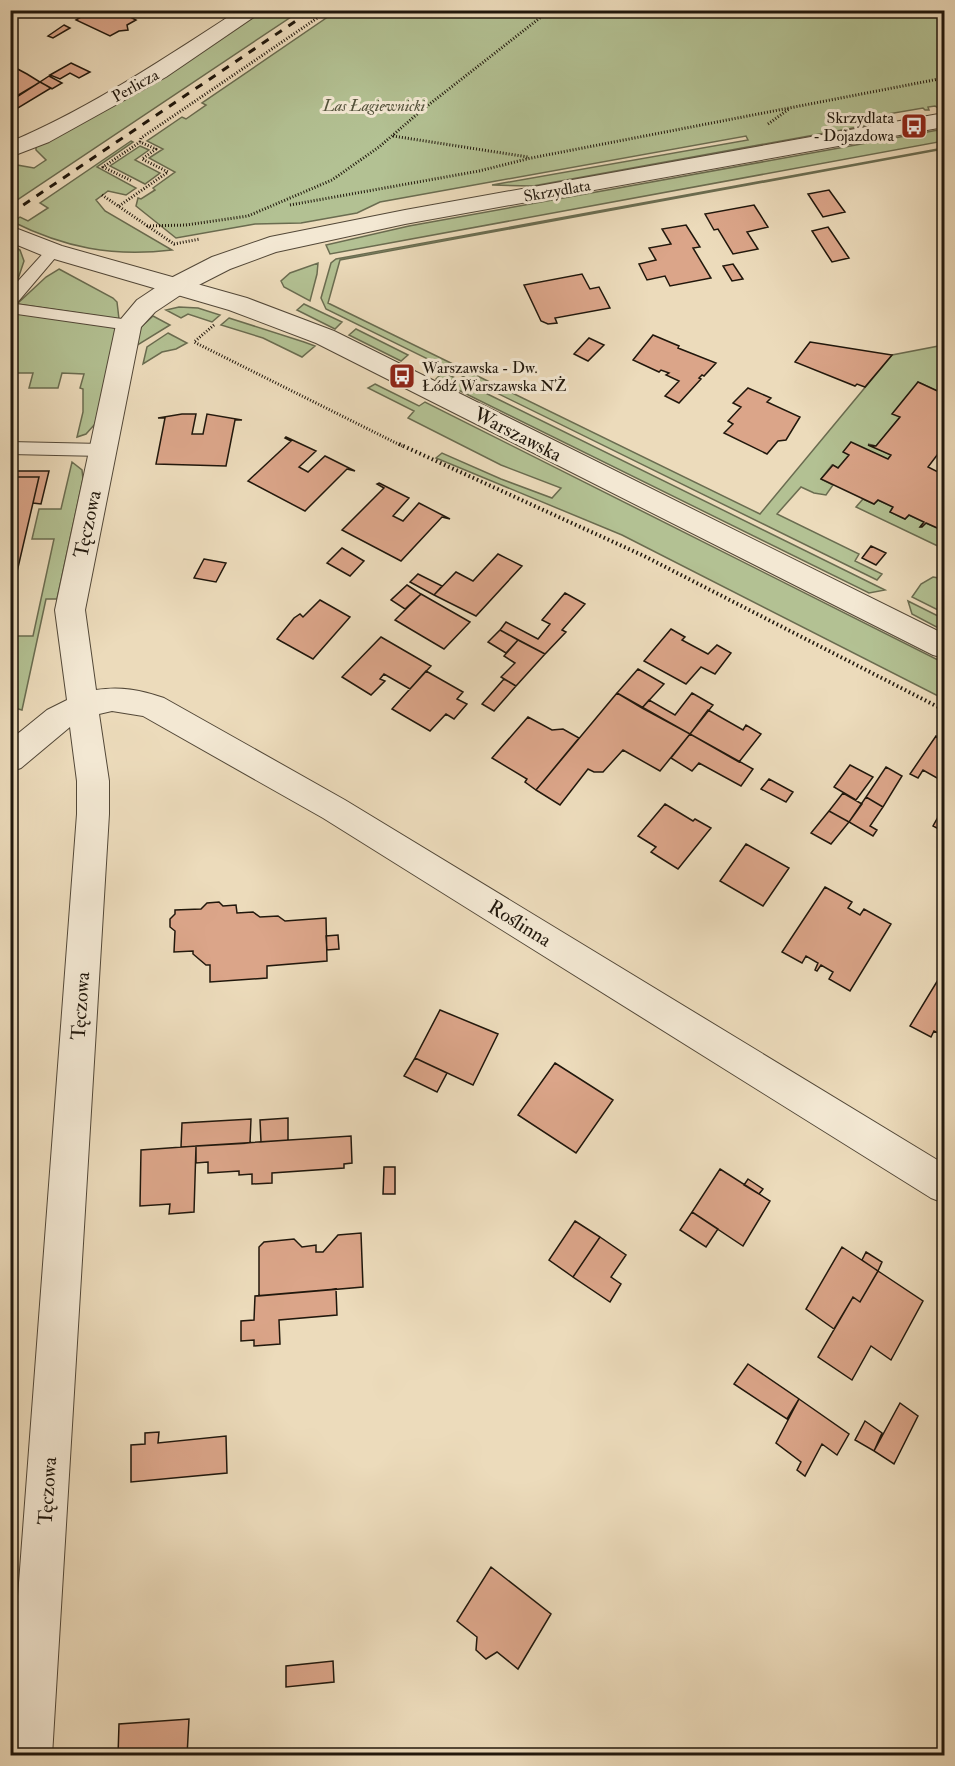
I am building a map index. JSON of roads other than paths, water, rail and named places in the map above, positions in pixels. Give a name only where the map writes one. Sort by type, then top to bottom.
[{"type":"street","name":"Perlicza","points":[[10,150],[41,137],[158,72],[254,10]]},
{"type":"street","name":"Skrzydlata","points":[[176,286],[221,263],[279,243],[945,120]]},
{"type":"street","name":"Warszawska","points":[[10,233],[53,252],[176,286],[277,318],[332,341],[945,647]]},
{"type":"street","points":[[129,325],[146,306],[176,286]]},
{"type":"street","name":"Tęczowa","points":[[29,1755],[93,814],[93,781],[69,610],[129,325]]},
{"type":"street","name":"Roślinna","points":[[83,704],[100,698],[120,697],[153,706],[334,809],[945,1185]]},
{"type":"street","points":[[10,759],[57,721],[83,704]]},
{"type":"lane","points":[[10,301],[53,252]]},
{"type":"lane","points":[[10,308],[129,325]]},
{"type":"lane","points":[[10,448],[102,450]]},
{"type":"railway","points":[[10,214],[312,10]]},
{"type":"place","name":"Skrzydlata - Dojazdowa","points":[[914,126]]},
{"type":"place","name":"Warszawska - Dw. Łódź Warszawska NŻ","points":[[402,376]]},
{"type":"park label","name":"Las Łagiewnicki","points":[[374,105]]}]
